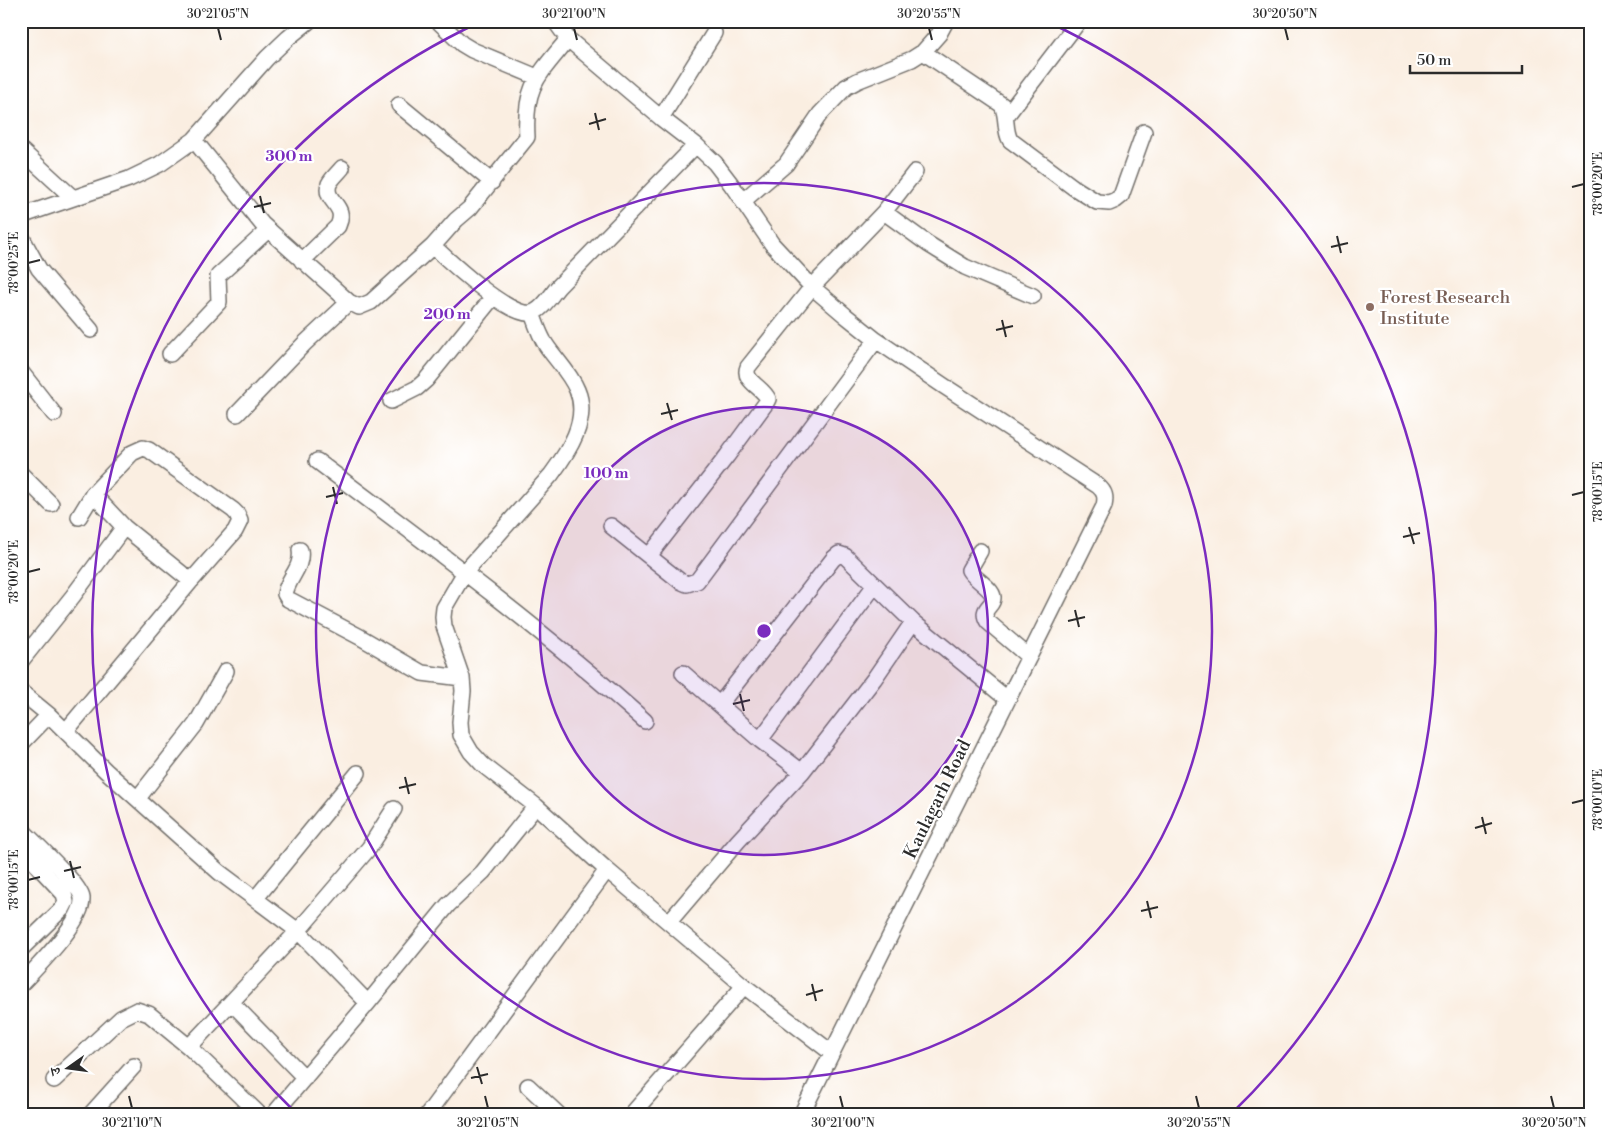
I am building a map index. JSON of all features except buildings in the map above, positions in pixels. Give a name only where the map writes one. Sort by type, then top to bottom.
[{"type":"street","points":[[21,216],[129,179],[160,164],[194,140],[267,58],[309,21]]},
{"type":"street","points":[[438,21],[462,44],[472,50],[537,77]]},
{"type":"street","points":[[554,21],[568,39],[661,118],[696,145],[720,170],[772,244],[812,287],[876,340],[702,576],[692,583],[680,581],[611,526]]},
{"type":"street","points":[[742,200],[786,164],[820,114],[846,87],[912,59],[923,52],[939,34],[946,21]]},
{"type":"street","points":[[1007,115],[1079,21]]},
{"type":"street","points":[[661,118],[714,33]]},
{"type":"street","points":[[194,140],[243,202],[268,230],[349,302],[359,307],[371,302],[433,246],[492,182],[527,137],[526,116],[529,95],[537,77],[568,39]]},
{"type":"street","points":[[923,52],[1002,105],[1007,115],[1007,134],[1010,140],[1073,187],[1098,202],[1109,203],[1121,196],[1144,132]]},
{"type":"street","points":[[399,106],[492,182]]},
{"type":"street","points":[[433,246],[493,297],[515,311],[525,314],[532,313],[539,310],[558,287],[696,145]]},
{"type":"street","points":[[21,150],[72,197]]},
{"type":"street","points":[[302,261],[338,226],[341,214],[329,194],[328,186],[342,168]]},
{"type":"street","points":[[649,556],[766,403],[768,399],[766,394],[747,377],[748,368],[812,287],[884,212],[915,172]]},
{"type":"street","points":[[884,212],[928,244],[965,267],[1033,296]]},
{"type":"street","points":[[170,354],[219,302],[218,276],[268,230]]},
{"type":"street","points":[[21,236],[39,269],[91,330]]},
{"type":"street","points":[[391,400],[417,388],[426,380],[493,297]]},
{"type":"street","points":[[237,414],[304,344],[349,302]]},
{"type":"street","points":[[532,313],[545,344],[568,374],[578,391],[580,403],[579,428],[564,458],[464,572],[444,608],[443,617],[447,637],[462,678],[461,735],[471,752],[483,765],[536,806],[607,870],[744,986],[832,1053]]},
{"type":"street","name":"Kaulagarh Road","points":[[800,1115],[1106,499],[1104,491],[1098,486],[876,340]]},
{"type":"street","points":[[21,372],[54,414]]},
{"type":"street","points":[[66,731],[238,527],[240,521],[233,510],[149,450],[143,448],[132,453],[93,494],[79,518]]},
{"type":"street","points":[[317,461],[464,572],[589,671],[646,721]]},
{"type":"street","points":[[21,474],[51,504]]},
{"type":"street","points":[[93,494],[124,527],[191,581]]},
{"type":"street","points":[[21,660],[73,596],[124,527]]},
{"type":"street","points":[[300,550],[300,564],[286,588],[285,594],[288,599],[360,637],[422,674],[462,678]]},
{"type":"street","points":[[980,551],[969,570],[975,578],[990,590],[993,596],[986,610],[985,618],[1029,657]]},
{"type":"street","points":[[720,704],[839,554],[845,556],[913,622],[1007,699]]},
{"type":"street","points":[[760,740],[875,585]]},
{"type":"street","points":[[669,922],[738,841],[802,772],[874,679],[913,622]]},
{"type":"street","points":[[138,798],[196,724],[226,671]]},
{"type":"street","points":[[683,673],[760,740],[802,772]]},
{"type":"street","points":[[21,692],[49,715],[106,771],[219,872],[298,931],[368,1003]]},
{"type":"street","points":[[21,744],[49,715]]},
{"type":"street","points":[[256,898],[358,773]]},
{"type":"street","points":[[273,1115],[448,905],[483,872],[536,806]]},
{"type":"street","points":[[189,1048],[298,931],[369,848],[394,809]]},
{"type":"street","points":[[21,829],[71,880],[82,898],[77,916],[61,940],[21,984]]},
{"type":"street","points":[[21,848],[64,894],[66,902],[57,915],[21,950]]},
{"type":"street","points":[[427,1115],[607,870]]},
{"type":"street","points":[[631,1115],[744,986]]},
{"type":"street","points":[[231,1002],[305,1078]]},
{"type":"street","points":[[54,1080],[121,1018],[136,1010],[149,1014],[189,1048],[260,1115]]},
{"type":"street","points":[[90,1115],[134,1066]]},
{"type":"street","points":[[528,1086],[559,1115]]},
{"type":"place","name":"Forest Research Institute","points":[[1370,307]]}]
